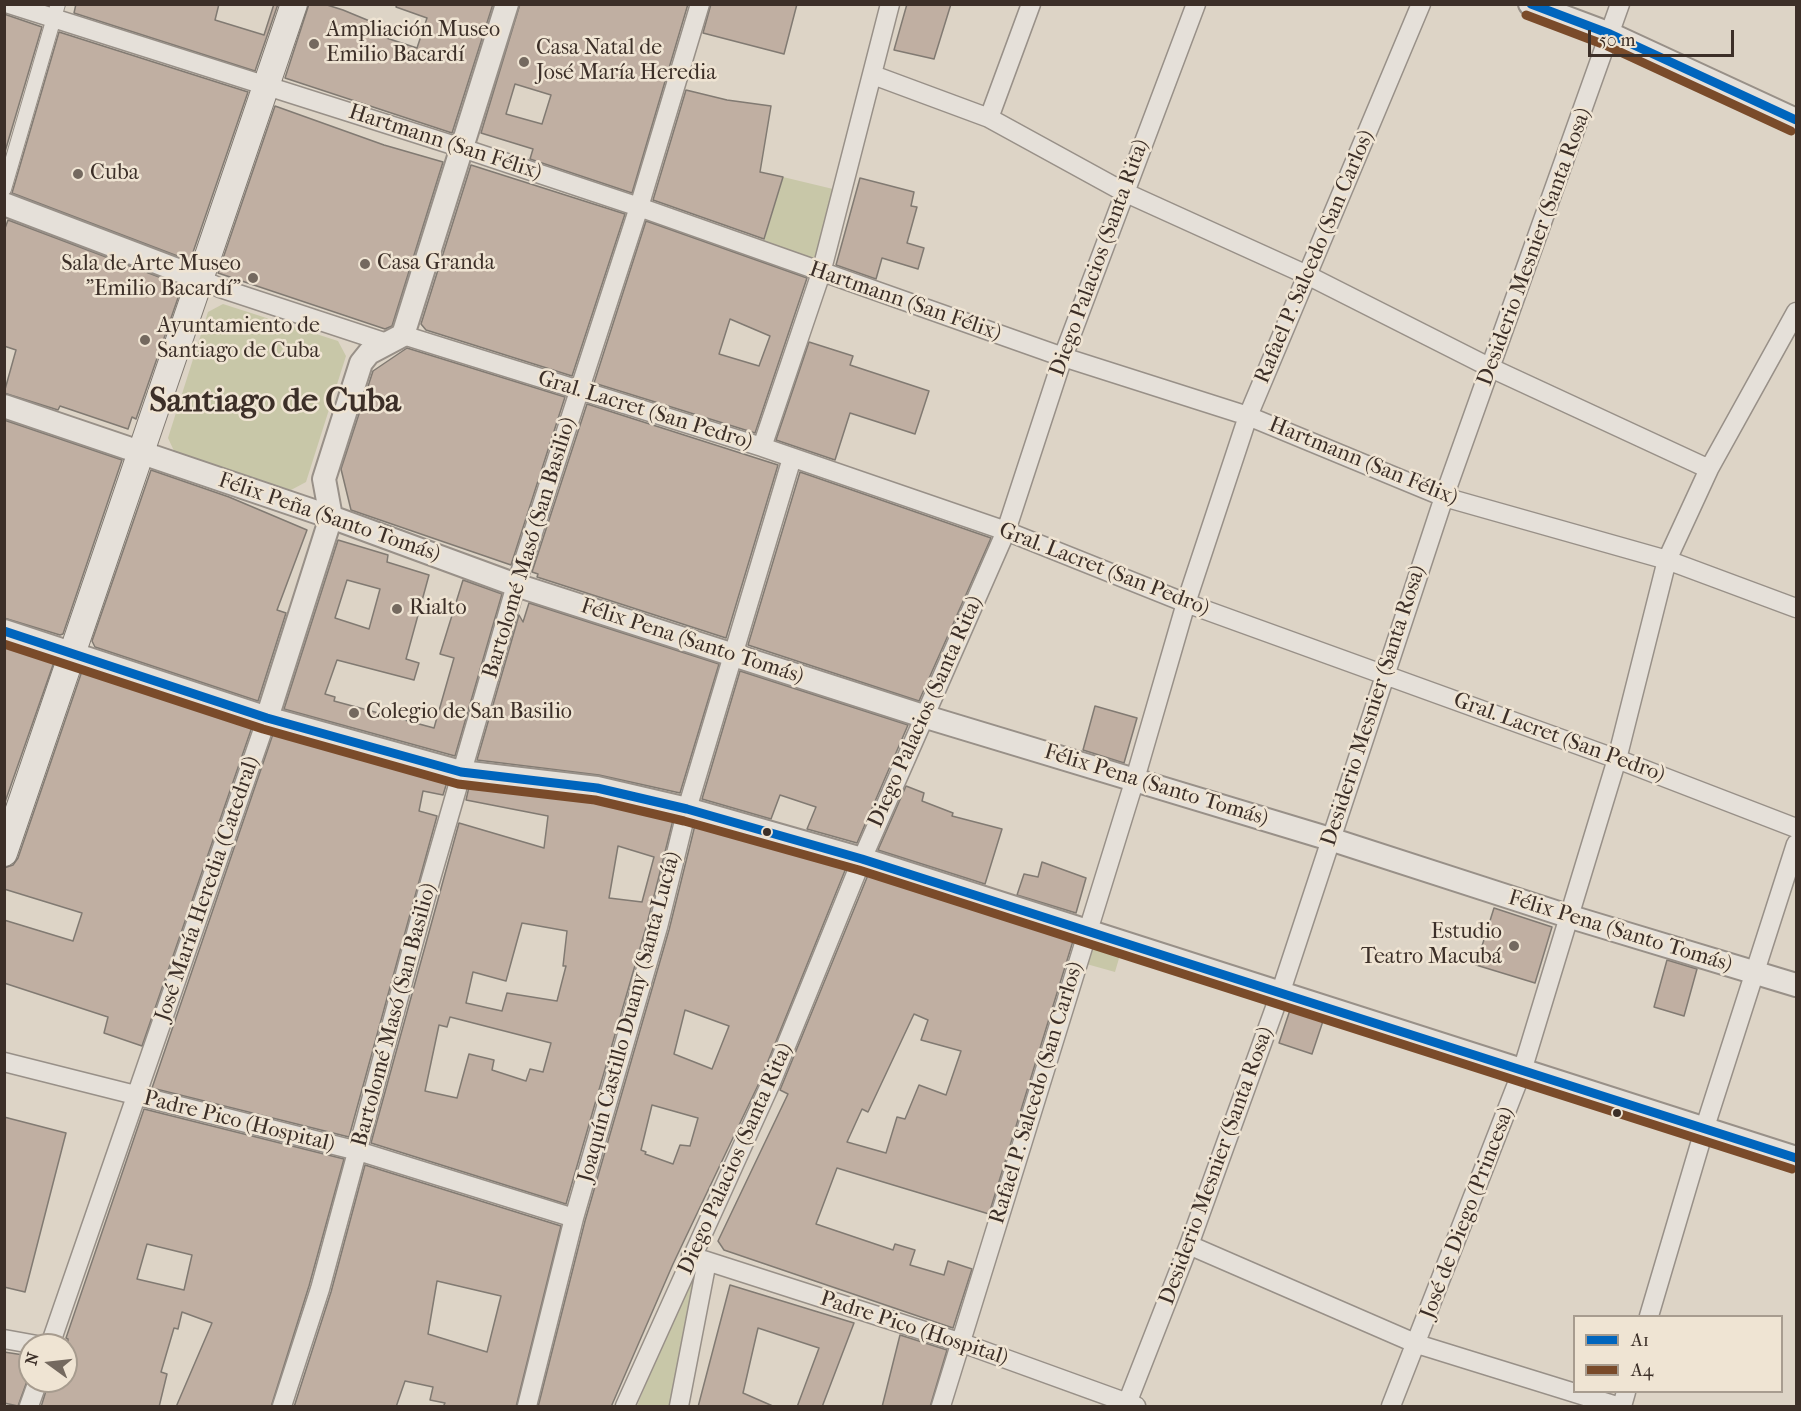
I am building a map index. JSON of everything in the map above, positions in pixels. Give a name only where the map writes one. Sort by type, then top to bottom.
[{"type":"main road","points":[[4,853],[294,4]]},
{"type":"street","name":"Hartmann (San Félix)","points":[[9,4],[56,12],[266,85],[639,207],[1063,357],[1248,416],[1444,497],[1667,560],[1797,608]]},
{"type":"street","points":[[395,339],[462,148],[507,4]]},
{"type":"street","name":"Bartolomé Masó (San Basilio)","points":[[282,1407],[320,1289],[461,772],[516,585],[639,207],[700,4]]},
{"type":"street","points":[[762,447],[821,273],[890,4]]},
{"type":"street","points":[[989,118],[1031,4]]},
{"type":"street","name":"Diego Palacios (Santa Rita)","points":[[625,1407],[699,1259],[862,859],[1006,531],[1063,357],[1196,4]]},
{"type":"street","name":"Rafael P. Salcedo (San Carlos)","points":[[940,1407],[962,1343],[1087,928],[1135,779],[1186,603],[1248,416],[1421,4]]},
{"type":"street","points":[[1530,4],[1610,34],[1797,120]]},
{"type":"street","name":"Desiderio Mesnier (Santa Rosa)","points":[[1130,1406],[1281,991],[1444,497],[1620,4]]},
{"type":"street","points":[[4,189],[56,12]]},
{"type":"street","points":[[873,75],[989,118],[1124,192],[1307,275],[1491,368],[1709,469]]},
{"type":"street","name":"Gral. Lacret (San Pedro)","points":[[4,204],[220,288],[579,391],[762,447],[1006,531],[1186,603],[1617,759],[1797,828]]},
{"type":"street","name":"José de Diego (Princesa)","points":[[1391,1407],[1522,1071],[1571,917],[1617,759],[1667,560],[1709,469],[1797,312]]},
{"type":"street","name":"José María Heredia (Catedral)","points":[[54,1333],[267,718],[331,517],[324,479],[361,363],[369,353],[395,339]]},
{"type":"street","points":[[4,406],[140,452]]},
{"type":"street","name":"Félix Peña (Santo Tomás)","points":[[140,452],[331,517],[516,585]]},
{"type":"street","name":"Joaquín Castillo Duany (Santa Lucía)","points":[[527,1407],[574,1218],[658,927],[687,809],[792,458]]},
{"type":"street","points":[[289,503],[301,502],[313,496],[324,479]]},
{"type":"street","name":"Félix Pena (Santo Tomás)","points":[[516,585],[923,716],[1330,839],[1571,917],[1754,974],[1797,985]]},
{"type":"street","points":[[4,631],[267,718],[461,772],[597,788],[687,809],[862,859],[1087,928],[1522,1071],[1705,1127],[1797,1158]]},
{"type":"street","points":[[1649,1315],[1705,1127],[1797,844]]},
{"type":"street","name":"Padre Pico (Hospital)","points":[[4,1062],[137,1097],[358,1150],[574,1218]]},
{"type":"street","points":[[1189,1245],[1417,1344],[1573,1392]]},
{"type":"street","points":[[679,1407],[699,1259]]},
{"type":"street","name":"Padre Pico (Hospital)","points":[[699,1259],[962,1343],[1130,1406]]},
{"type":"street","points":[[1575,1393],[1620,1407],[1626,1393]]},
{"type":"green space","points":[[783,177],[833,189],[816,260],[764,241]]},
{"type":"green space","points":[[223,304],[338,341],[346,356],[306,482],[291,490],[175,453],[168,438],[208,312]]},
{"type":"green space","points":[[1091,939],[1122,948],[1115,972],[1083,963]]},
{"type":"green space","points":[[689,1275],[695,1276],[674,1406],[637,1406]]},
{"type":"building","points":[[76,4],[219,4],[215,20],[264,35],[274,4],[278,4],[255,71],[74,13]]},
{"type":"building","points":[[309,4],[324,4],[343,10],[372,22],[368,32],[417,48],[427,18],[396,7],[397,4],[493,4],[452,133],[285,78]]},
{"type":"building","points":[[520,4],[688,4],[632,193],[530,159],[533,149],[481,133]],"holes":[[[515,84],[551,95],[542,124],[506,114]]]},
{"type":"building","points":[[711,4],[797,4],[784,54],[703,33]]},
{"type":"building","points":[[907,4],[951,4],[934,59],[894,50]]},
{"type":"building","points":[[4,14],[42,27],[4,155]]},
{"type":"building","points":[[59,32],[248,92],[191,258],[188,260],[12,193]]},
{"type":"building","points":[[686,90],[727,100],[771,106],[760,172],[783,177],[764,239],[653,200]]},
{"type":"building","points":[[275,106],[384,145],[443,162],[392,326],[385,329],[218,273]]},
{"type":"building","points":[[471,165],[625,214],[572,376],[426,330],[421,324]]},
{"type":"building","points":[[860,178],[914,192],[911,206],[917,207],[907,243],[924,248],[918,269],[882,258],[876,279],[836,265]]},
{"type":"building","points":[[8,220],[175,283],[172,292],[179,295],[136,419],[132,417],[128,429],[60,406],[58,410],[4,393],[16,350],[4,346],[4,231]]},
{"type":"building","points":[[646,221],[807,278],[755,433],[594,383]],"holes":[[[730,319],[770,336],[759,366],[719,354]]]},
{"type":"building","points":[[809,342],[853,356],[850,365],[929,391],[915,434],[850,413],[835,460],[776,440]]},
{"type":"building","points":[[407,348],[565,397],[511,565],[351,510],[341,469],[373,371]]},
{"type":"building","points":[[587,404],[778,465],[726,638],[537,577],[538,574],[532,572]]},
{"type":"building","points":[[4,420],[122,460],[63,634],[60,635],[4,618]]},
{"type":"building","points":[[151,470],[229,497],[307,530],[277,610],[286,613],[258,701],[95,647],[92,641]]},
{"type":"building","points":[[800,472],[991,538],[919,701],[748,645]]},
{"type":"building","points":[[338,540],[388,555],[387,562],[429,575],[406,659],[419,663],[414,680],[337,660],[325,694],[335,697],[334,701],[434,728],[454,658],[440,654],[463,580],[502,594],[455,756],[284,709]],"holes":[[[347,580],[380,589],[369,629],[335,618]]]},
{"type":"building","points":[[529,603],[719,664],[680,793],[599,775],[477,760],[519,615],[523,622]]},
{"type":"building","points":[[4,645],[54,662],[4,805]]},
{"type":"building","points":[[82,671],[252,727],[142,1046],[104,1033],[108,1017],[4,983],[4,920],[73,941],[82,913],[4,889],[4,868],[13,865],[18,858]]},
{"type":"building","points":[[740,671],[908,725],[857,843],[807,829],[816,807],[780,795],[771,819],[702,799]]},
{"type":"building","points":[[1095,706],[1137,718],[1124,763],[1083,750]]},
{"type":"building","points":[[273,734],[447,782],[443,795],[423,791],[419,811],[437,816],[349,1137],[152,1088]]},
{"type":"building","points":[[906,786],[924,793],[922,801],[953,813],[952,816],[1002,829],[985,884],[878,850]]},
{"type":"building","points":[[469,787],[595,801],[673,820],[647,924],[566,1204],[371,1143],[459,823],[544,848],[548,816],[466,800]],"holes":[[[618,846],[654,857],[642,902],[609,898]],[[522,923],[567,931],[563,966],[566,966],[557,1001],[507,993],[502,1011],[466,1003],[473,972],[506,981]],[[450,1017],[551,1043],[543,1072],[530,1069],[526,1081],[492,1070],[494,1060],[469,1054],[457,1098],[425,1091],[439,1025],[447,1027]]]},
{"type":"building","points":[[695,825],[846,868],[760,1081],[673,1264],[611,1407],[538,1407],[585,1221],[669,930]],"holes":[[[685,1010],[729,1026],[712,1069],[674,1054]],[[652,1105],[698,1118],[690,1146],[680,1145],[673,1164],[645,1154],[646,1152],[641,1150]]]},
{"type":"building","points":[[1042,862],[1086,878],[1076,913],[1017,895],[1024,874],[1038,877]]},
{"type":"building","points":[[868,875],[1073,941],[989,1214],[837,1168],[816,1224],[893,1250],[895,1244],[915,1250],[910,1265],[944,1275],[948,1261],[972,1269],[953,1328],[724,1250],[718,1241],[788,1094],[780,1090]],"holes":[[[914,1014],[928,1020],[921,1040],[961,1051],[946,1095],[919,1085],[905,1119],[897,1117],[886,1153],[847,1142],[862,1109],[868,1112]]]},
{"type":"building","name":"Estudio Teatro Macubá","points":[[1494,908],[1552,927],[1535,983],[1476,965]]},
{"type":"building","points":[[1667,960],[1697,969],[1684,1016],[1654,1007]]},
{"type":"building","points":[[1290,1010],[1323,1021],[1312,1054],[1279,1043]]},
{"type":"building","points":[[144,1109],[344,1159],[309,1286],[271,1407],[176,1407],[212,1323],[182,1312],[178,1329],[174,1328],[161,1372],[167,1374],[159,1407],[41,1407],[45,1393],[78,1393],[78,1333],[68,1333]],"holes":[[[147,1244],[192,1255],[184,1290],[137,1279]]]},
{"type":"building","points":[[4,1117],[66,1133],[25,1292],[4,1287]]},
{"type":"building","points":[[365,1165],[561,1226],[516,1407],[443,1407],[445,1403],[430,1400],[433,1387],[405,1381],[396,1407],[294,1407],[331,1292]],"holes":[[[437,1281],[501,1296],[487,1352],[428,1334]]]},
{"type":"building","points":[[730,1285],[854,1323],[822,1407],[797,1407],[819,1348],[758,1328],[743,1393],[775,1407],[698,1407]]},
{"type":"building","points":[[900,1335],[947,1350],[930,1407],[882,1407]]},
{"type":"building","points":[[4,1352],[18,1354],[18,1393],[23,1393],[18,1406],[4,1403]]},
{"type":"transit line","name":"A1","points":[[1531,4],[1610,34],[1796,120]]},
{"type":"transit line","name":"A4","points":[[1526,15],[1605,45],[1791,131]]},
{"type":"transit line","name":"A1","points":[[4,631],[267,718],[461,772],[597,788],[687,809],[862,859],[1796,1158]]},
{"type":"transit line","name":"A4","points":[[4,644],[263,729],[458,784],[595,800],[684,821],[859,870],[1792,1169]]},
{"type":"place","name":"Ampliación Museo Emilio Bacardí","points":[[314,44]]},
{"type":"place","name":"Casa Natal de José María Heredia","points":[[524,62]]},
{"type":"place","name":"Cuba","points":[[78,174]]},
{"type":"place","name":"Casa Granda","points":[[365,264]]},
{"type":"place","name":"Sala de Arte Museo \"Emilio Bacardí\"","points":[[253,278]]},
{"type":"place","name":"Ayuntamiento de Santiago de Cuba","points":[[145,340]]},
{"type":"place","name":"Rialto","points":[[397,609]]},
{"type":"place","name":"Colegio de San Basilio","points":[[354,713]]},
{"type":"place","name":"Estudio Teatro Macubá","points":[[1514,946]]},
{"type":"district","name":"Santiago de Cuba","points":[[275,403]]}]
